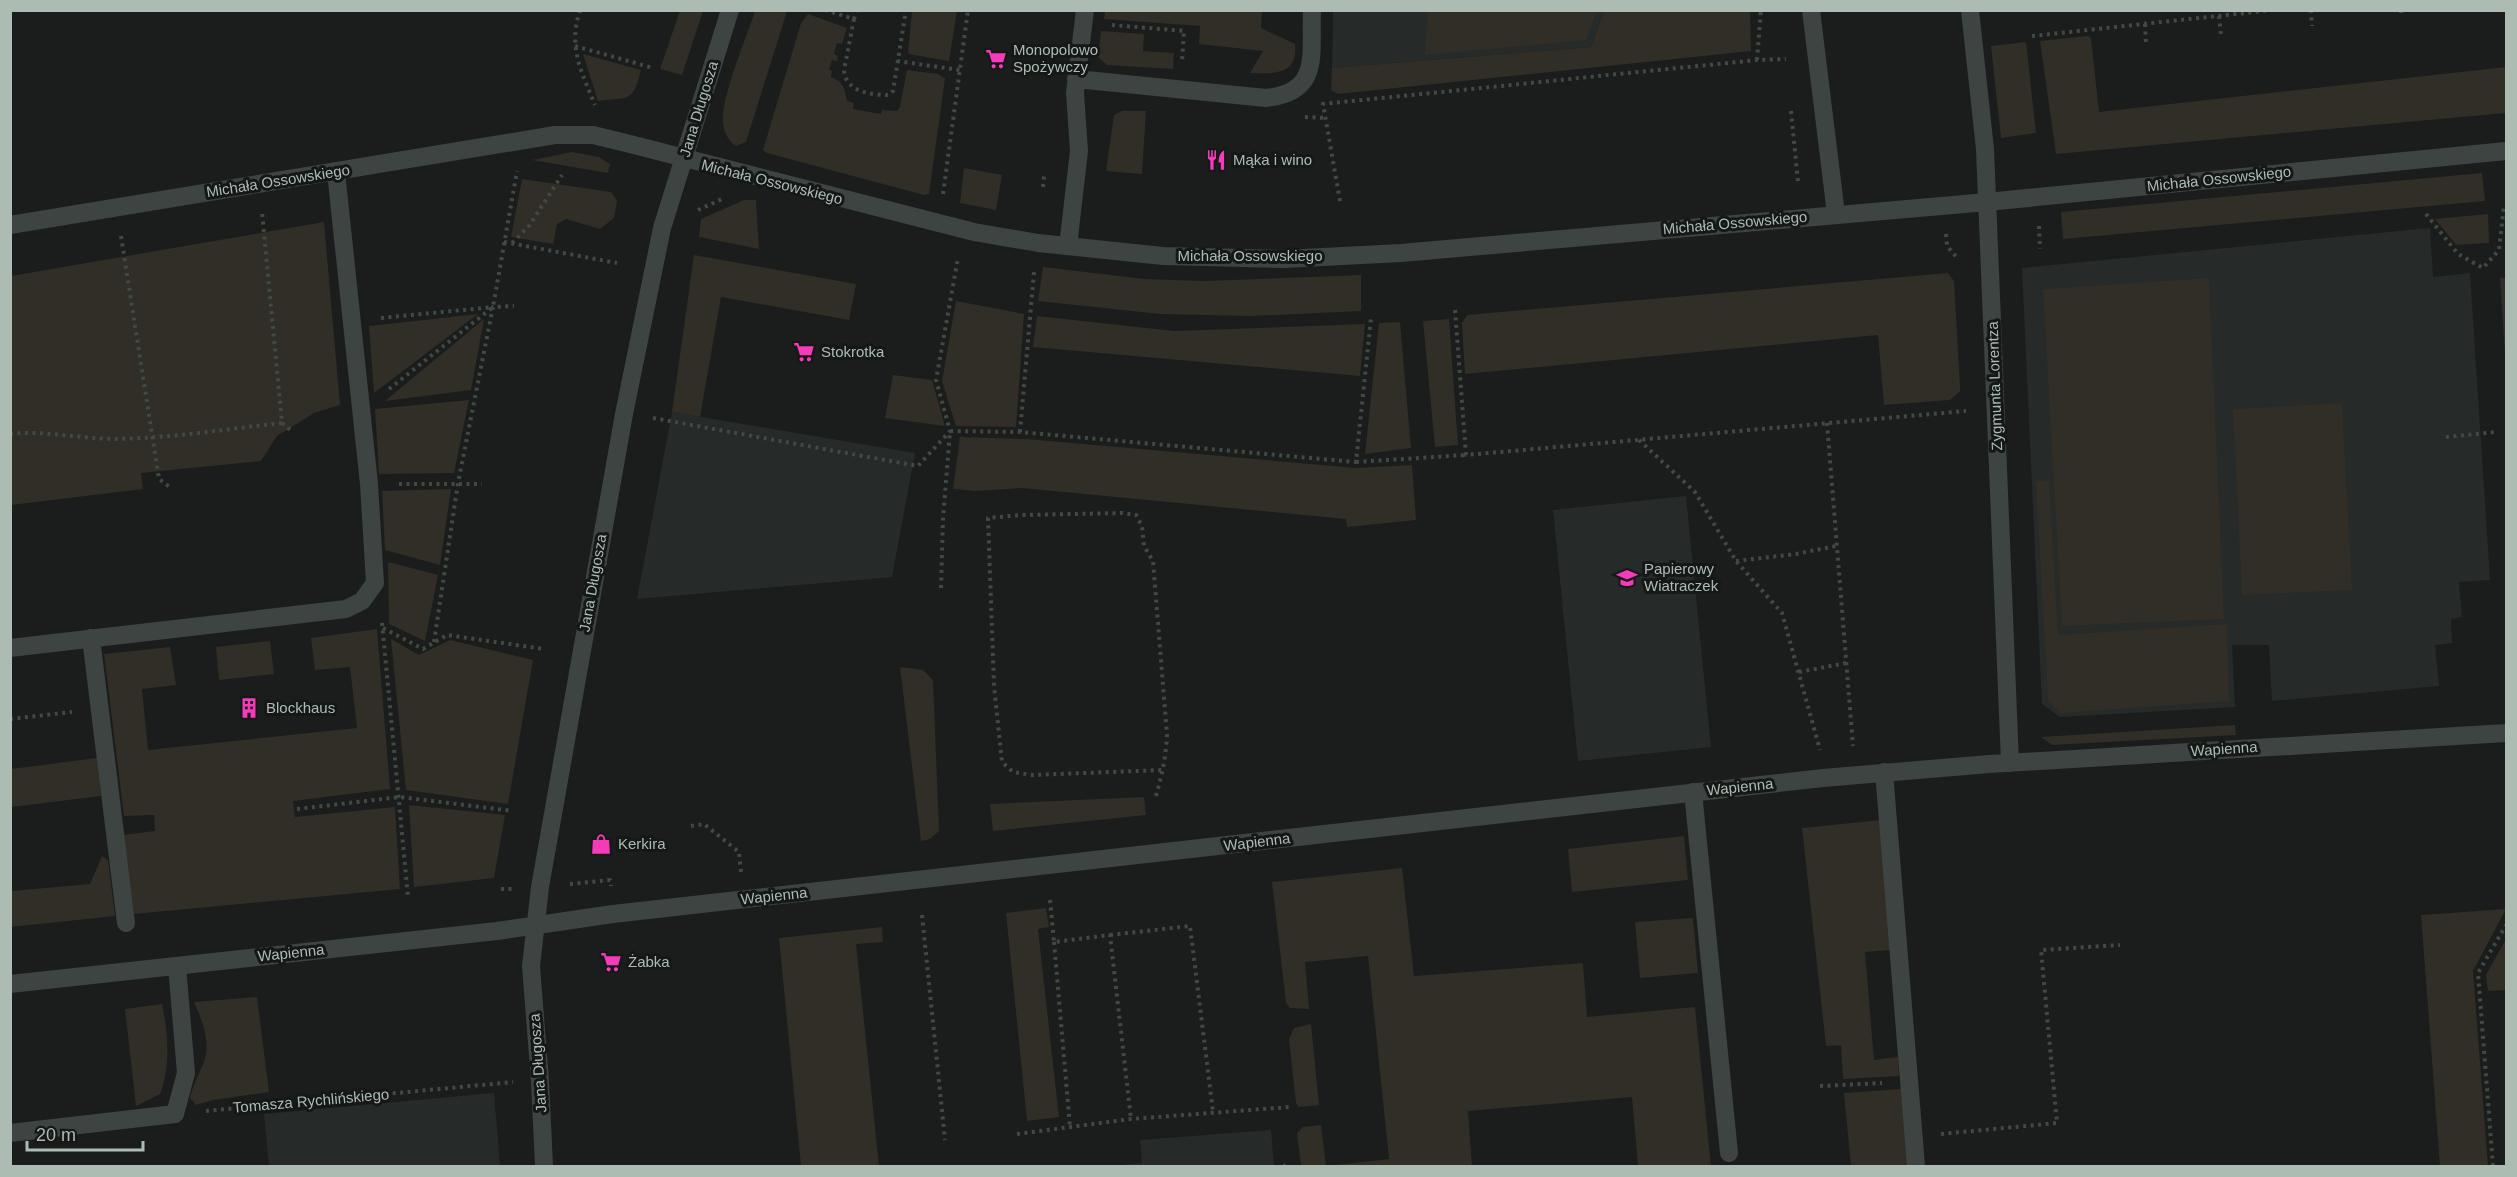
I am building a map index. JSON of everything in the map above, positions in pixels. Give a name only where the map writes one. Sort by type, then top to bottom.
[{"type":"street","name":"Jana Długosza","points":[[544,1167],[531,966],[540,887],[624,414],[662,228],[730,10]]},
{"type":"street","points":[[1077,79],[1266,98],[1285,96],[1295,92],[1303,84],[1310,70],[1312,10]]},
{"type":"street","points":[[1811,10],[1836,214]]},
{"type":"street","name":"Zygmunta Lorentza","points":[[1970,10],[1985,149],[2010,763]]},
{"type":"street","points":[[1068,246],[1079,151],[1075,93],[1084,16]]},
{"type":"street","name":"Michała Ossowskiego","points":[[10,225],[555,135],[576,134],[630,144],[684,160],[948,226],[1038,243],[1163,256],[1284,259],[1401,253],[1987,202],[2506,151]]},
{"type":"street","points":[[10,648],[346,609],[362,601],[375,583],[369,484],[336,172]]},
{"type":"street","points":[[91,639],[126,923]]},
{"type":"street","name":"Wapienna","points":[[10,984],[1823,778],[2010,763],[2506,733]]},
{"type":"street","points":[[1884,772],[1916,1167]]},
{"type":"street","points":[[1693,792],[1729,1153]]},
{"type":"street","points":[[10,1133],[175,1114],[186,1073],[177,966]]},
{"type":"path","points":[[580,10],[574,28],[574,46],[595,106]]},
{"type":"path","points":[[825,10],[855,19]]},
{"type":"path","points":[[857,10],[844,77],[854,88],[888,95],[893,91],[906,10]]},
{"type":"path","points":[[941,588],[943,519],[950,431],[936,380],[959,249],[948,226],[942,203],[968,10]]},
{"type":"path","points":[[1757,60],[1761,10]]},
{"type":"path","points":[[2212,10],[2213,17]]},
{"type":"path","points":[[2032,36],[2273,10]]},
{"type":"path","points":[[2311,10],[2312,26]]},
{"type":"path","points":[[1084,16],[1184,32],[1180,89]]},
{"type":"path","points":[[2219,16],[2221,35]]},
{"type":"path","points":[[2145,24],[2146,43]]},
{"type":"path","points":[[574,46],[653,68]]},
{"type":"path","points":[[1341,201],[1323,104],[1757,60],[1786,59]]},
{"type":"path","points":[[897,61],[960,70]]},
{"type":"path","points":[[434,642],[458,483],[517,173]]},
{"type":"path","points":[[513,243],[529,226],[562,175]]},
{"type":"path","points":[[1020,432],[1044,176]]},
{"type":"path","points":[[260,184],[282,423],[293,432]]},
{"type":"path","points":[[2426,214],[2458,254],[2483,268],[2499,250],[2504,206]]},
{"type":"path","points":[[116,208],[159,479],[171,488]]},
{"type":"path","points":[[504,242],[617,263]]},
{"type":"path","points":[[352,321],[514,306]]},
{"type":"path","points":[[361,411],[493,307]]},
{"type":"path","points":[[1455,310],[1466,455]]},
{"type":"path","points":[[1356,462],[1371,318]]},
{"type":"path","points":[[624,414],[918,466],[950,431],[1020,432],[1356,462],[1466,455],[1966,411]]},
{"type":"path","points":[[10,434],[28,432],[114,439],[282,423]]},
{"type":"path","points":[[1827,423],[1853,746]]},
{"type":"path","points":[[2446,437],[2495,432]]},
{"type":"path","points":[[1639,440],[1695,492],[1736,561],[1782,613],[1820,753],[1823,778]]},
{"type":"path","points":[[369,484],[482,484]]},
{"type":"path","points":[[1156,796],[1163,770],[1167,735],[1153,561],[1144,546],[1142,526],[1136,515],[1122,513],[1034,514],[988,518],[994,686],[1002,762],[1013,772],[1032,776],[1163,770]]},
{"type":"path","points":[[1736,561],[1796,554],[1836,546]]},
{"type":"path","points":[[368,593],[381,611],[408,897]]},
{"type":"path","points":[[382,627],[423,649],[447,635],[544,649]]},
{"type":"path","points":[[1798,672],[1846,663]]},
{"type":"path","points":[[10,719],[99,709]]},
{"type":"path","points":[[297,809],[400,797],[513,811]]},
{"type":"path","points":[[692,826],[704,824],[739,852],[744,900]]},
{"type":"path","points":[[540,887],[610,880]]},
{"type":"path","points":[[1050,900],[1070,1127]]},
{"type":"path","points":[[922,915],[945,1140]]},
{"type":"path","points":[[2493,1167],[2478,973],[2506,925]]},
{"type":"path","points":[[1054,942],[1190,926],[1213,1112]]},
{"type":"path","points":[[1110,935],[1131,1119]]},
{"type":"path","points":[[1931,1135],[2057,1123],[2041,950],[2120,945]]},
{"type":"path","name":"Tomasza Rychlińskiego","points":[[175,1114],[540,1081]]},
{"type":"path","points":[[1820,1086],[1909,1081]]},
{"type":"path","points":[[1017,1134],[1131,1119],[1290,1107]]},
{"type":"shaded area","points":[[1428,10],[1597,11],[1586,40],[1425,55]]},
{"type":"shaded area","points":[[680,11],[703,11],[682,75],[660,69]]},
{"type":"shaded area","points":[[755,11],[787,11],[746,142],[736,146],[725,133],[723,113],[730,84]]},
{"type":"shaded area","points":[[912,11],[957,11],[949,61],[908,54]]},
{"type":"shaded area","points":[[1105,11],[1262,11],[1261,28],[1295,44],[1295,54],[1293,62],[1282,71],[1250,73],[1263,51],[1199,44],[1200,26],[1104,19]]},
{"type":"shaded area","points":[[1333,11],[1604,11],[1591,47],[1332,68]]},
{"type":"shaded area","points":[[1604,11],[1750,11],[1751,51],[1338,94],[1331,90],[1332,68],[1591,47]]},
{"type":"shaded area","points":[[808,14],[847,28],[842,44],[837,43],[834,54],[838,56],[837,61],[832,60],[829,69],[832,71],[831,77],[843,86],[847,101],[854,103],[853,109],[881,114],[882,110],[897,111],[900,107],[907,70],[938,74],[945,78],[929,194],[924,195],[767,153],[763,150],[801,23]]},
{"type":"shaded area","points":[[1101,31],[1144,34],[1143,51],[1174,53],[1173,69],[1107,65],[1098,57]]},
{"type":"shaded area","points":[[2088,36],[2091,38],[2099,112],[2506,67],[2506,113],[2056,154],[2040,41]]},
{"type":"shaded area","points":[[2026,42],[2036,133],[2001,138],[1991,46]]},
{"type":"shaded area","points":[[583,54],[641,70],[632,93],[623,98],[598,101]]},
{"type":"shaded area","points":[[1122,111],[1146,111],[1142,174],[1106,171],[1114,115]]},
{"type":"shaded area","points":[[572,152],[599,157],[610,164],[608,173],[532,160]]},
{"type":"shaded area","points":[[964,168],[1002,175],[996,210],[960,203]]},
{"type":"shaded area","points":[[2482,173],[2485,201],[2063,239],[2061,212]]},
{"type":"shaded area","points":[[522,179],[611,192],[617,201],[614,218],[600,229],[566,219],[557,224],[553,244],[511,237]]},
{"type":"shaded area","points":[[744,200],[756,200],[759,249],[699,237],[701,219]]},
{"type":"shaded area","points":[[2488,214],[2489,243],[2456,245],[2435,219]]},
{"type":"shaded area","points":[[324,222],[340,405],[314,413],[277,436],[261,461],[141,473],[143,489],[11,505],[11,276]]},
{"type":"shaded area","points":[[2430,228],[2433,277],[2470,273],[2490,580],[2459,582],[2462,617],[2451,619],[2452,643],[2435,645],[2439,686],[2272,701],[2269,645],[2232,645],[2235,707],[2060,717],[2042,704],[2022,268]]},
{"type":"shaded area","points":[[694,255],[856,284],[849,320],[721,297],[700,417],[672,412]]},
{"type":"shaded area","points":[[1043,267],[1144,279],[1204,281],[1361,275],[1361,311],[1251,316],[1160,314],[1038,301]]},
{"type":"shaded area","points":[[1948,273],[1954,281],[1960,385],[1960,391],[1950,400],[1884,405],[1878,335],[1465,374],[1462,323],[1467,315]]},
{"type":"shaded area","points":[[2209,278],[2224,619],[2062,626],[2043,289]]},
{"type":"shaded area","points":[[2500,278],[2506,278],[2506,370]]},
{"type":"shaded area","points":[[956,301],[1024,314],[1016,427],[956,426],[942,381]]},
{"type":"shaded area","points":[[478,314],[374,393],[369,326]]},
{"type":"shaded area","points":[[1037,316],[1174,331],[1365,324],[1360,376],[1033,347]]},
{"type":"shaded area","points":[[484,319],[471,390],[385,401]]},
{"type":"shaded area","points":[[1449,319],[1458,445],[1435,447],[1423,321]]},
{"type":"shaded area","points":[[1400,322],[1411,448],[1365,454],[1379,323]]},
{"type":"shaded area","points":[[893,375],[932,380],[945,426],[885,418]]},
{"type":"shaded area","points":[[469,400],[454,473],[379,474],[375,409]]},
{"type":"shaded area","points":[[2342,403],[2352,590],[2242,595],[2233,409]]},
{"type":"shaded area","points":[[672,412],[915,453],[892,577],[637,599]]},
{"type":"shaded area","points":[[960,437],[1026,439],[1356,468],[1412,465],[1416,520],[1347,527],[1346,519],[1022,488],[977,491],[953,489]]},
{"type":"shaded area","points":[[2049,480],[2058,635],[2227,624],[2229,701],[2061,713],[2048,701],[2036,481]]},
{"type":"shaded area","points":[[451,489],[440,565],[385,550],[382,491]]},
{"type":"shaded area","name":"Papierowy Wiatraczek","points":[[1686,496],[1711,747],[1578,761],[1553,510]]},
{"type":"shaded area","points":[[388,562],[438,575],[425,641],[389,624]]},
{"type":"shaded area","points":[[377,629],[390,789],[293,801],[295,817],[395,807],[400,889],[134,914],[123,835],[155,831],[154,815],[124,816],[104,654],[170,647],[176,685],[142,689],[148,750],[357,728],[350,667],[315,670],[311,638]]},
{"type":"shaded area","points":[[391,639],[419,655],[450,640],[533,660],[508,804],[406,790]]},
{"type":"shaded area","points":[[270,641],[274,674],[219,680],[216,647]]},
{"type":"shaded area","points":[[900,667],[923,670],[933,680],[939,831],[930,839],[921,841]]},
{"type":"shaded area","points":[[2235,725],[2236,735],[2052,745],[2041,737]]},
{"type":"shaded area","points":[[97,758],[101,796],[11,807],[11,769]]},
{"type":"shaded area","points":[[1144,797],[1146,815],[993,831],[990,804]]},
{"type":"shaded area","points":[[409,805],[505,815],[494,878],[414,887]]},
{"type":"shaded area","points":[[1882,820],[1890,950],[1865,952],[1874,1060],[1898,1057],[1899,1076],[1843,1079],[1841,1045],[1826,1046],[1802,828]]},
{"type":"shaded area","points":[[1684,836],[1688,880],[1572,892],[1568,849]]},
{"type":"shaded area","points":[[102,856],[108,860],[115,916],[11,927],[11,891],[90,884]]},
{"type":"shaded area","points":[[1402,868],[1414,976],[1583,963],[1587,1017],[1695,1007],[1711,1166],[1638,1166],[1632,1097],[1468,1111],[1472,1166],[1326,1166],[1389,1159],[1368,956],[1305,962],[1309,1009],[1290,1008],[1286,1003],[1272,882]]},
{"type":"shaded area","points":[[1046,908],[1049,927],[1038,929],[1059,1117],[1027,1121],[1006,913]]},
{"type":"shaded area","points":[[2506,909],[2473,971],[2488,1166],[2440,1166],[2421,915]]},
{"type":"shaded area","points":[[1693,918],[1698,973],[1640,978],[1635,922]]},
{"type":"shaded area","points":[[882,927],[883,942],[856,944],[879,1166],[801,1166],[779,938]]},
{"type":"shaded area","points":[[2506,939],[2506,990],[2488,991],[2486,975]]},
{"type":"shaded area","points":[[257,997],[269,1092],[213,1100],[196,1105],[190,1098],[204,1062],[207,1047],[203,1024],[194,1002]]},
{"type":"shaded area","points":[[162,1004],[167,1049],[163,1084],[160,1094],[136,1106],[125,1009]]},
{"type":"shaded area","points":[[1311,1024],[1319,1105],[1299,1107],[1296,1103],[1289,1039],[1294,1028]]},
{"type":"shaded area","points":[[1901,1089],[1908,1166],[1851,1166],[1844,1093]]},
{"type":"shaded area","points":[[494,1093],[500,1166],[269,1166],[264,1114]]},
{"type":"shaded area","points":[[1321,1125],[1326,1166],[1301,1166],[1297,1133],[1303,1127]]},
{"type":"shaded area","points":[[1271,1130],[1274,1166],[1107,1166],[1142,1163],[1140,1140]]},
{"type":"place","name":"Monopolowo Spożywczy","points":[[996,59]]},
{"type":"place","name":"Mąka i wino","points":[[1216,160]]},
{"type":"place","name":"Stokrotka","points":[[804,352]]},
{"type":"place","name":"Papierowy Wiatraczek","points":[[1627,578]]},
{"type":"place","name":"Blockhaus","points":[[249,708]]},
{"type":"place","name":"Kerkira","points":[[601,844]]},
{"type":"place","name":"Żabka","points":[[611,962]]}]
